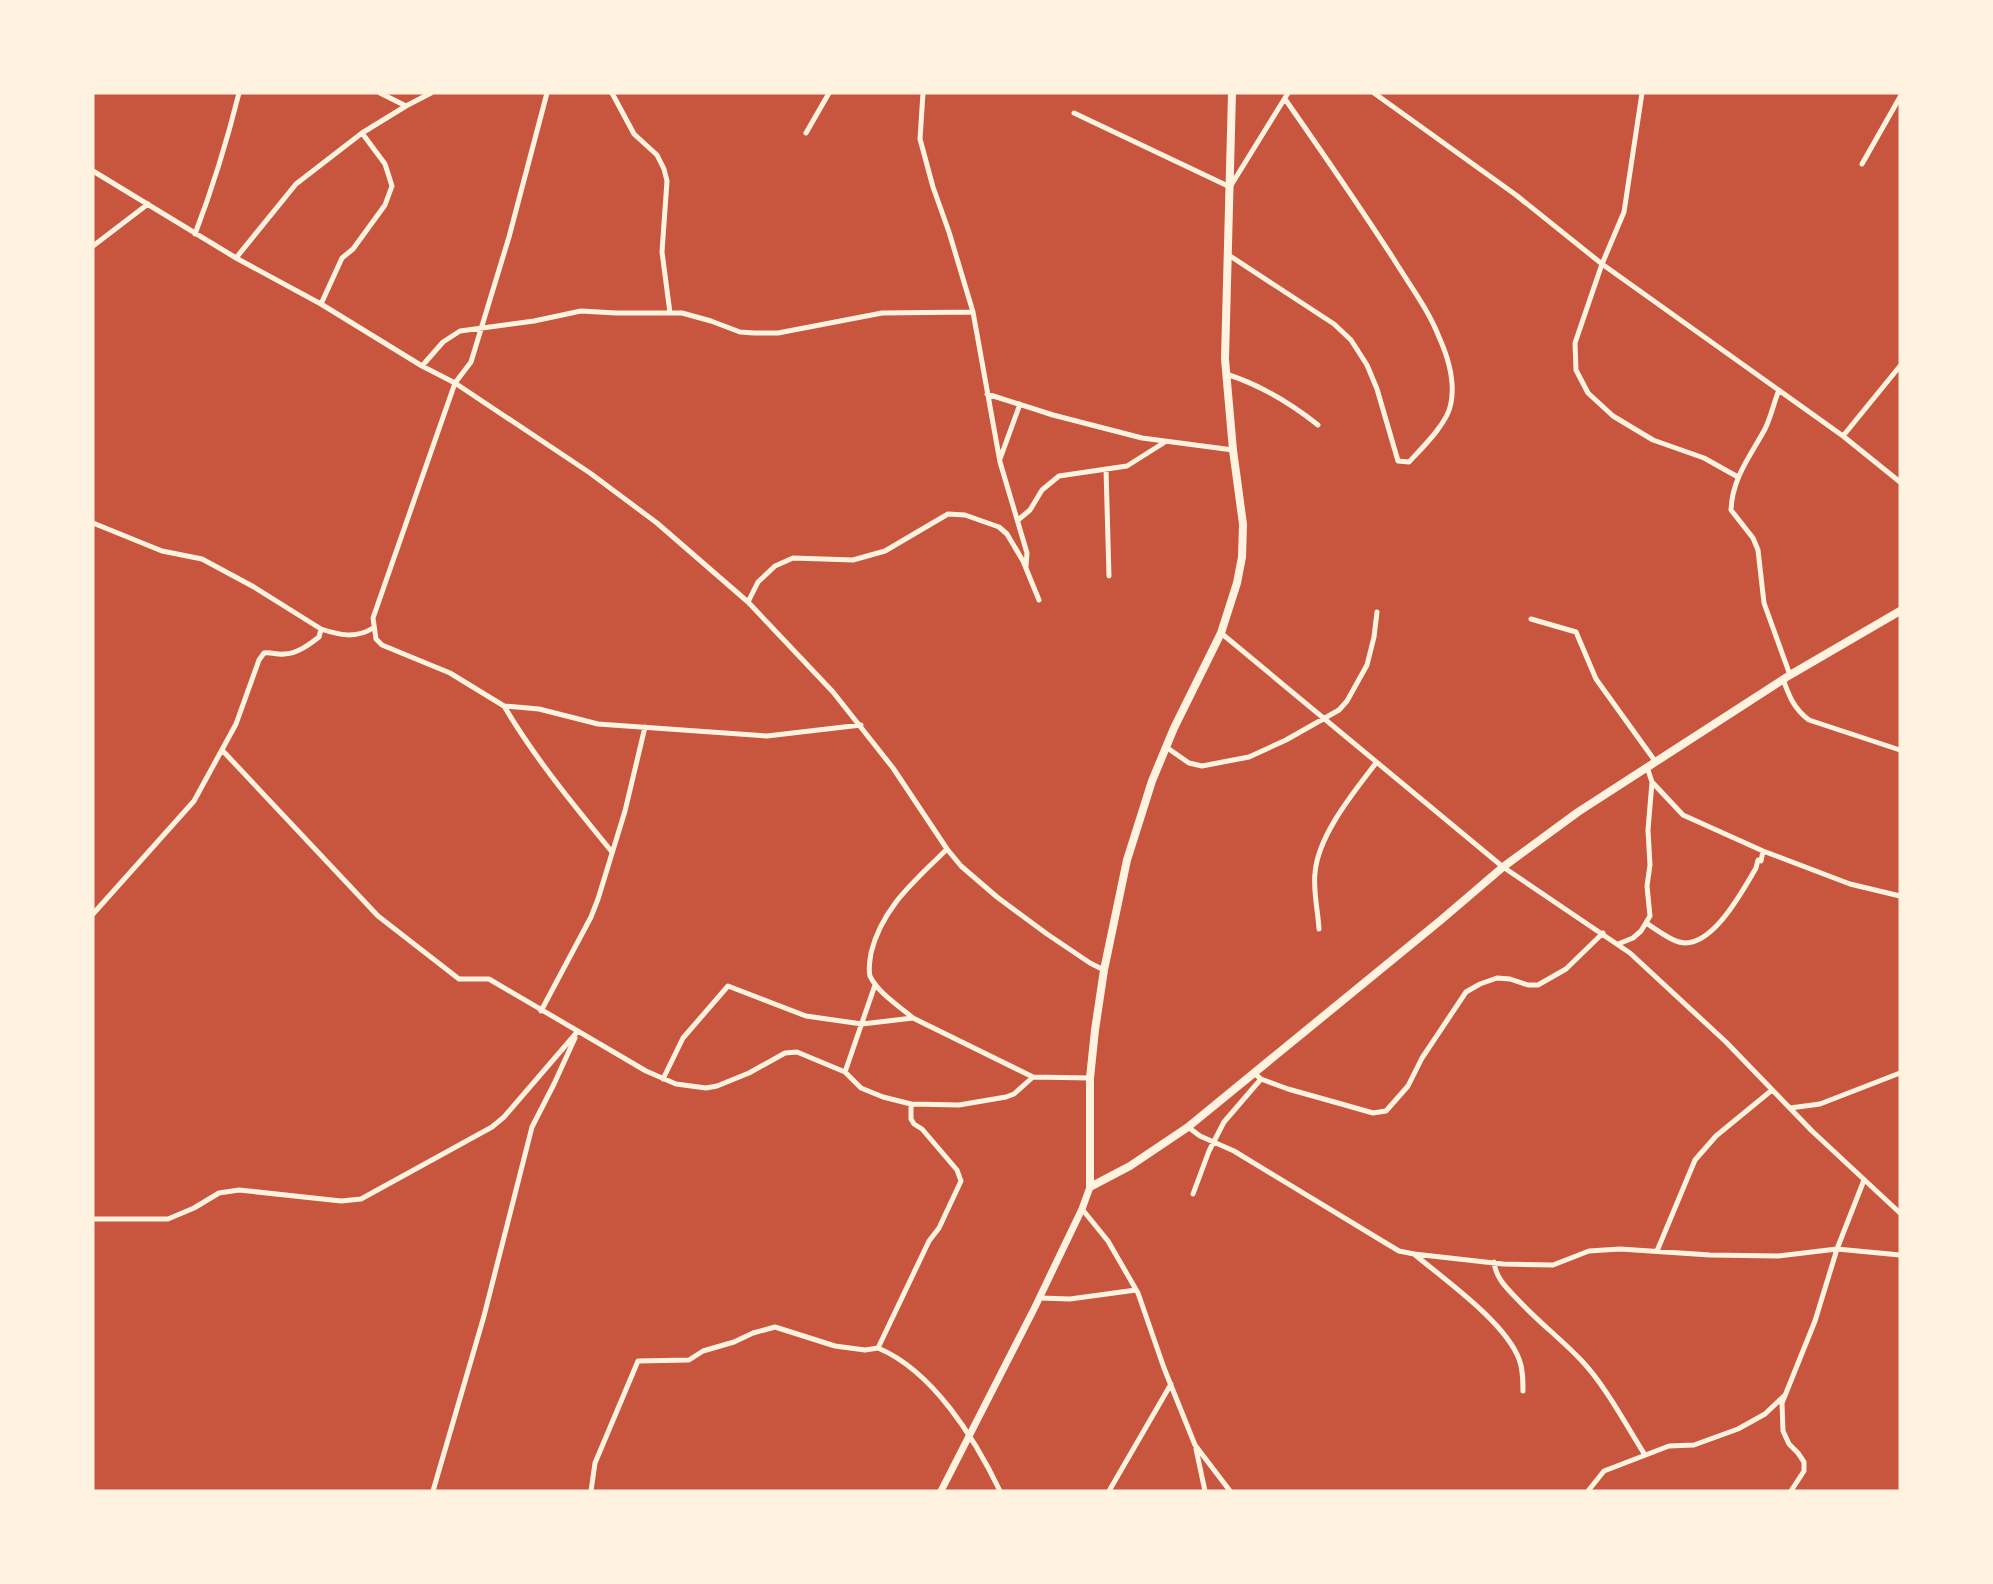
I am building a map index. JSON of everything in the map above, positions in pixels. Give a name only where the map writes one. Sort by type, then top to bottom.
[{"type":"main road","points":[[1232,93],[1226,374],[1243,524],[1242,557],[1238,584],[1221,633],[1166,747],[1140,813],[1127,860],[1104,970],[1090,1078],[1090,1187],[1130,1166],[1258,1076],[1376,972],[1503,867],[1578,812],[1786,677],[1900,611]]},
{"type":"street","points":[[195,234],[227,145],[239,93]]},
{"type":"street","points":[[380,93],[406,106]]},
{"type":"street","points":[[236,258],[296,184],[362,133],[431,93]]},
{"type":"street","points":[[547,93],[509,237],[471,362],[455,383],[373,618],[376,639],[382,645],[450,673],[504,706],[539,710],[598,724],[767,736],[861,725]]},
{"type":"street","points":[[612,93],[634,134],[657,155],[664,169],[667,182],[662,252],[670,313]]},
{"type":"street","points":[[806,133],[829,93]]},
{"type":"street","points":[[923,93],[920,139],[973,312],[1000,462],[1027,553],[1026,567]]},
{"type":"street","points":[[1374,93],[1516,195],[1602,264],[1843,436],[1900,482]]},
{"type":"street","points":[[1642,93],[1624,212],[1602,264],[1575,343],[1576,370],[1588,393],[1613,416],[1645,436],[1711,461],[1738,477]]},
{"type":"street","points":[[1074,113],[1230,187],[1287,96],[1429,314],[1440,338],[1452,384],[1451,405],[1443,422],[1423,448],[1408,462],[1398,461],[1377,389],[1367,365],[1351,340],[1334,324],[1227,254]]},
{"type":"street","points":[[1862,164],[1899,99]]},
{"type":"street","points":[[321,304],[342,258],[353,249],[389,197],[392,186],[385,165],[362,133]]},
{"type":"street","points":[[93,171],[195,234],[321,304],[422,366],[455,383],[590,473],[638,509],[748,602],[833,692],[893,768],[947,849],[961,866],[997,897],[1068,949],[1104,970]]},
{"type":"street","points":[[93,246],[148,204]]},
{"type":"street","points":[[422,366],[451,336],[460,331],[581,311],[595,310],[616,314],[682,313],[740,332],[754,333],[778,333],[882,313],[973,312]]},
{"type":"street","points":[[1843,436],[1900,366]]},
{"type":"street","points":[[1226,374],[1249,381],[1268,391],[1295,407],[1318,425]]},
{"type":"street","points":[[1779,390],[1765,428],[1738,477],[1731,510],[1754,538],[1758,550],[1764,603],[1793,705],[1809,720],[1900,750]]},
{"type":"street","points":[[987,394],[1142,438],[1233,450]]},
{"type":"street","points":[[1000,462],[1020,404]]},
{"type":"street","points":[[1018,520],[1030,510],[1042,490],[1059,476],[1127,466],[1165,441]]},
{"type":"street","points":[[1106,469],[1109,576]]},
{"type":"street","points":[[748,602],[758,582],[775,566],[793,558],[854,560],[885,551],[948,514],[965,515],[999,527],[1007,534],[1026,567],[1039,600]]},
{"type":"street","points":[[93,523],[162,551],[202,559],[254,587],[321,629],[352,636],[364,634],[373,628]]},
{"type":"street","points":[[1166,747],[1189,763],[1202,766],[1249,757],[1286,740],[1339,710],[1347,701],[1366,665],[1374,637],[1377,612]]},
{"type":"street","points":[[1531,619],[1576,632],[1596,679],[1655,761]]},
{"type":"street","points":[[93,914],[194,801],[236,724],[259,660],[264,653],[294,652],[319,636],[321,629]]},
{"type":"street","points":[[1221,633],[1503,867],[1630,953],[1703,1020],[1790,1108],[1900,1213]]},
{"type":"street","points":[[504,706],[525,742],[550,777],[612,852]]},
{"type":"street","points":[[541,1011],[591,917],[625,812],[645,728]]},
{"type":"street","points":[[222,750],[378,916],[459,979],[489,979],[541,1011],[663,1079],[695,1088],[717,1086],[749,1073],[785,1053],[797,1052],[844,1072],[861,1088],[883,1097],[911,1104],[959,1105],[1014,1094],[1033,1077]]},
{"type":"street","points":[[1319,929],[1314,875],[1317,856],[1337,818],[1376,763]]},
{"type":"street","points":[[1618,944],[1633,938],[1650,916],[1651,906],[1647,886],[1650,865],[1648,830],[1652,782],[1647,767]]},
{"type":"street","points":[[1652,782],[1683,815],[1763,851],[1850,884],[1900,896]]},
{"type":"street","points":[[947,849],[893,904],[876,933],[869,972],[875,985],[913,1018],[1033,1077],[1090,1078]]},
{"type":"street","points":[[1646,923],[1680,943],[1696,941],[1717,927],[1756,868],[1758,860],[1761,861],[1763,851]]},
{"type":"street","points":[[1193,1194],[1214,1142],[1230,1112],[1258,1076],[1373,1113],[1386,1111],[1408,1086],[1422,1058],[1466,992],[1497,978],[1538,985],[1566,969],[1603,933]]},
{"type":"street","points":[[844,1072],[875,985]]},
{"type":"street","points":[[663,1079],[683,1038],[728,986],[806,1016],[862,1024],[913,1018]]},
{"type":"street","points":[[93,1219],[168,1219],[194,1208],[219,1193],[239,1190],[341,1201],[361,1198],[492,1127],[504,1117],[578,1030]]},
{"type":"street","points":[[433,1491],[484,1316],[532,1127],[578,1030]]},
{"type":"street","points":[[1790,1108],[1820,1104],[1900,1073]]},
{"type":"street","points":[[1657,1251],[1695,1160],[1716,1136],[1772,1090]]},
{"type":"street","points":[[878,1348],[931,1236],[939,1228],[961,1181],[957,1170],[922,1129],[914,1125],[911,1119],[911,1104]]},
{"type":"street","points":[[1188,1127],[1200,1136],[1234,1151],[1399,1251],[1414,1254],[1553,1265],[1589,1251],[1620,1249],[1710,1255],[1778,1256],[1837,1249],[1900,1255]]},
{"type":"street","points":[[1791,1491],[1804,1471],[1804,1462],[1789,1444],[1783,1431],[1782,1402],[1819,1310],[1837,1249],[1864,1180]]},
{"type":"street","points":[[941,1491],[1040,1298],[1090,1187]]},
{"type":"street","points":[[1082,1209],[1108,1241],[1136,1290],[1195,1445],[1205,1491]]},
{"type":"street","points":[[1414,1254],[1494,1322],[1510,1343],[1522,1371],[1523,1391]]},
{"type":"street","points":[[1494,1262],[1495,1273],[1503,1284],[1548,1331],[1581,1360],[1645,1455]]},
{"type":"street","points":[[1040,1298],[1070,1299],[1136,1290]]},
{"type":"street","points":[[591,1491],[595,1463],[638,1361],[688,1360],[703,1351],[775,1327],[835,1346],[865,1350],[878,1348],[896,1356],[946,1405],[986,1462],[1000,1491]]},
{"type":"street","points":[[1109,1491],[1171,1384]]},
{"type":"street","points":[[1588,1491],[1604,1471],[1669,1446],[1695,1445],[1738,1429],[1765,1414],[1785,1395]]},
{"type":"street","points":[[1195,1445],[1230,1491]]}]
